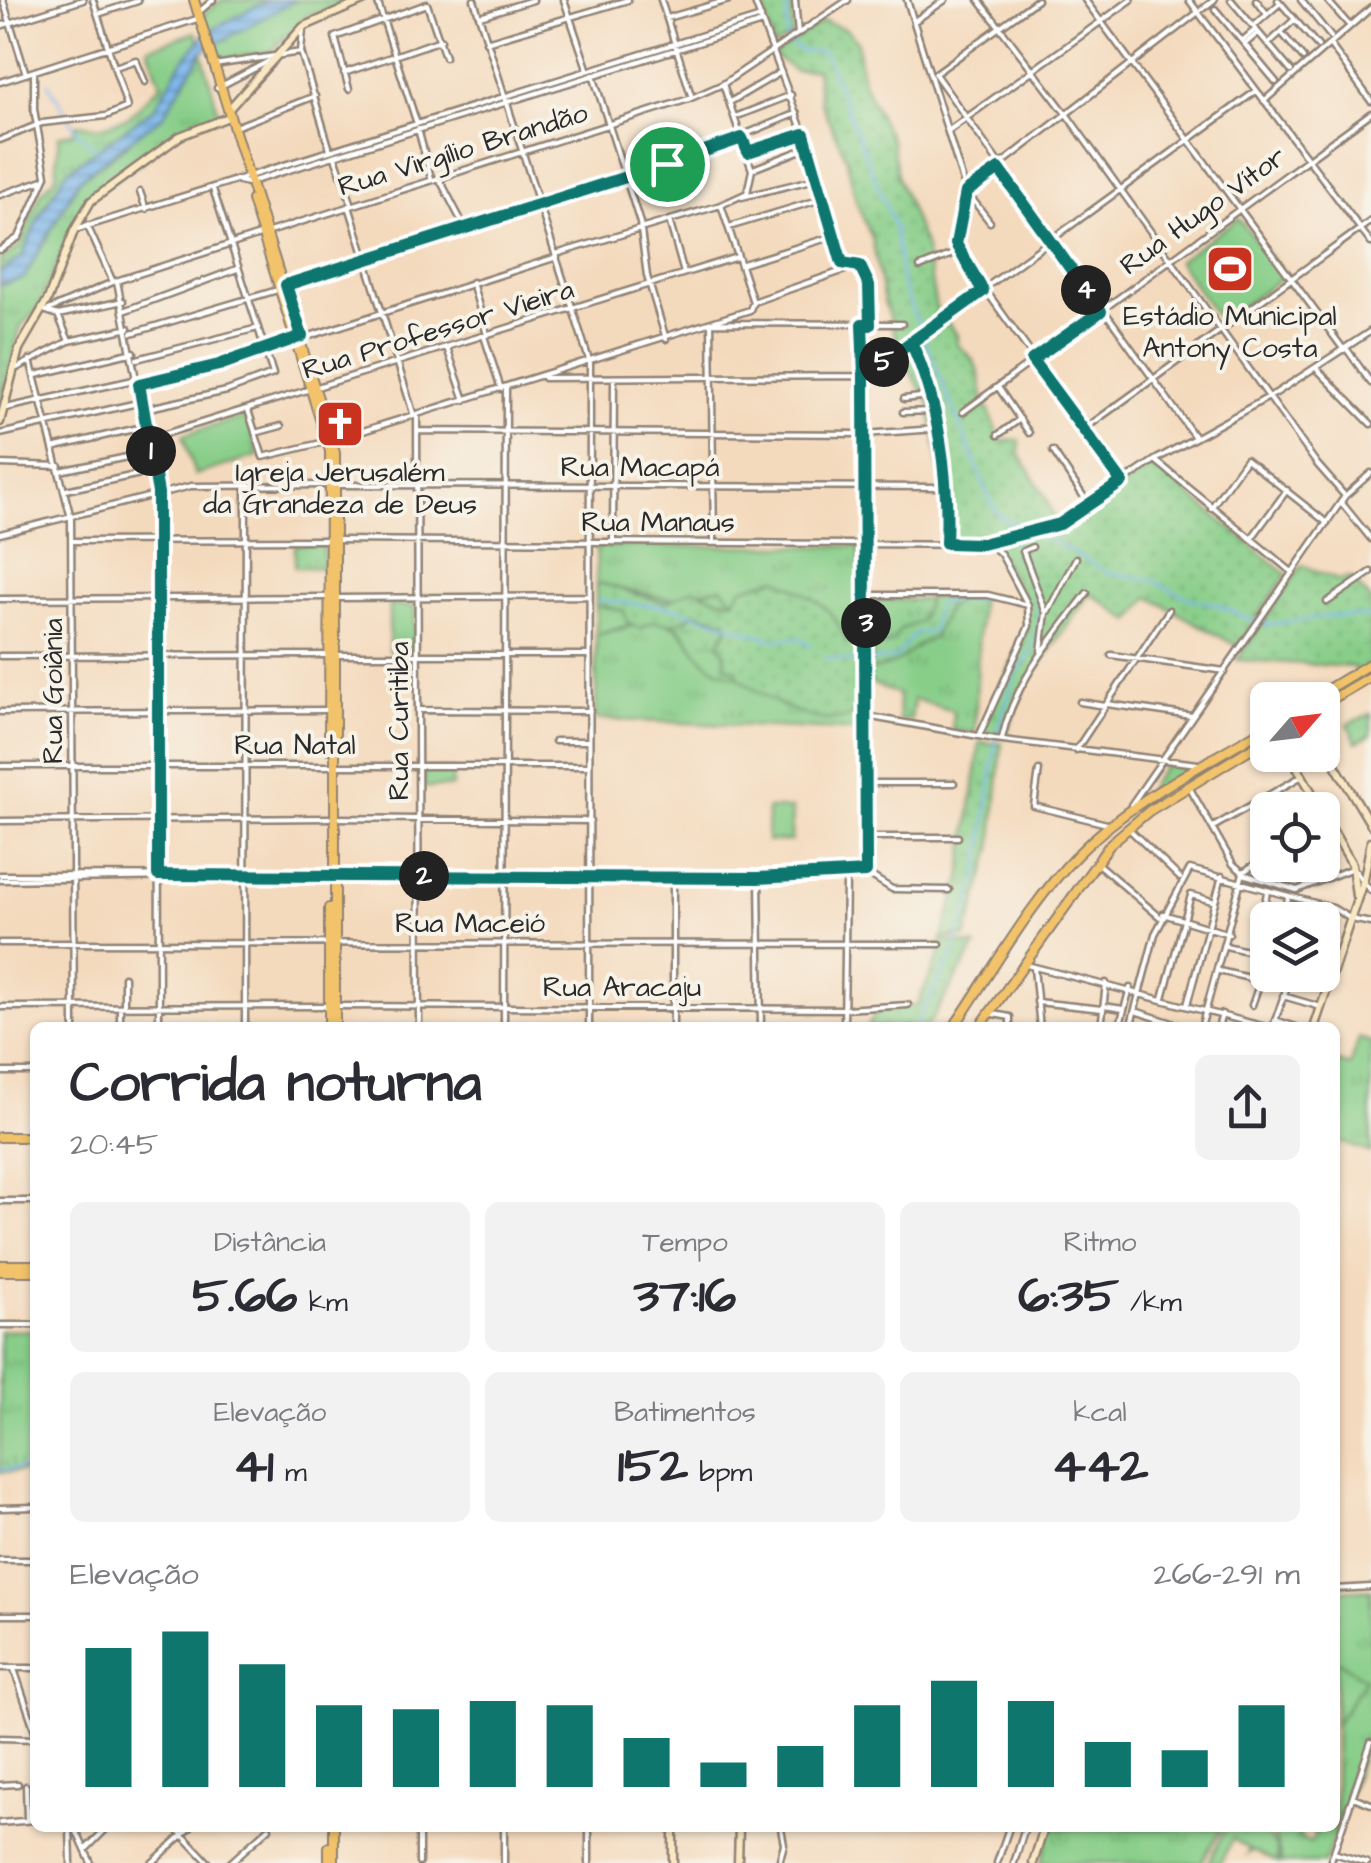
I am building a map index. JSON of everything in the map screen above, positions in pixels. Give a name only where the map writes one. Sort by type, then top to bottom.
[{"type":"main road","points":[[192,0],[330,441],[332,1022]]},
{"type":"main road","points":[[0,422],[13,370],[43,312],[74,231],[91,200],[187,131],[227,114],[302,27],[364,0]]},
{"type":"main road","points":[[202,31],[212,64]]},
{"type":"main road","points":[[227,114],[246,180]]},
{"type":"main road","points":[[332,655],[332,764]]},
{"type":"main road","points":[[1340,682],[1371,663]]},
{"type":"main road","points":[[1340,694],[1371,676]]},
{"type":"main road","points":[[957,1022],[1059,875],[1125,814],[1250,737]]},
{"type":"main road","points":[[982,1022],[1095,862],[1128,826],[1250,749]]},
{"type":"main road","points":[[1300,772],[1311,792]]},
{"type":"main road","points":[[1339,772],[1371,825]]},
{"type":"main road","points":[[1340,949],[1364,879],[1371,842]]},
{"type":"main road","points":[[1340,847],[1353,868],[1356,897]]},
{"type":"main road","points":[[1016,935],[1027,945],[1037,942]]},
{"type":"main road","points":[[990,974],[1002,976],[1004,990]]},
{"type":"main road","points":[[1316,1022],[1325,992]]},
{"type":"main road","points":[[0,1137],[30,1137]]},
{"type":"main road","points":[[0,1268],[30,1268]]},
{"type":"main road","points":[[332,1832],[332,1863]]},
{"type":"main road","points":[[673,1832],[673,1863]]},
{"type":"main road","points":[[738,1863],[739,1832]]},
{"type":"main road","points":[[1033,1863],[1043,1832]]},
{"type":"street","points":[[4,0],[26,74]]},
{"type":"street","points":[[0,26],[82,0]]},
{"type":"street","points":[[0,140],[37,126],[127,107],[93,0]]},
{"type":"street","points":[[192,0],[212,0]]},
{"type":"street","points":[[0,82],[197,15],[212,0]]},
{"type":"street","points":[[377,0],[432,180]]},
{"type":"street","points":[[474,0],[590,363],[589,1022]]},
{"type":"street","points":[[478,16],[533,0]]},
{"type":"street","points":[[564,0],[610,125],[641,227],[650,285],[666,339]]},
{"type":"street","points":[[486,42],[628,0]]},
{"type":"street","points":[[661,0],[691,95]]},
{"type":"street","points":[[667,18],[729,0]]},
{"type":"street","points":[[752,304],[842,273],[820,178],[754,0]]},
{"type":"street","points":[[798,37],[795,3],[804,0]]},
{"type":"street","name":"Rua Virgílio Brandão","points":[[43,312],[115,282],[229,243],[610,125],[724,84],[848,0]]},
{"type":"street","points":[[908,0],[966,192],[990,222]]},
{"type":"street","points":[[914,22],[945,0]]},
{"type":"street","points":[[979,0],[1068,116],[1371,539]]},
{"type":"street","points":[[933,76],[1038,0]]},
{"type":"street","points":[[1085,0],[1371,383]]},
{"type":"street","points":[[946,132],[1131,0]]},
{"type":"street","points":[[1189,0],[1371,244]]},
{"type":"street","points":[[1122,482],[958,252],[966,192],[1214,0]]},
{"type":"street","points":[[1231,0],[1291,72]]},
{"type":"street","points":[[1256,0],[1268,14]]},
{"type":"street","points":[[1243,43],[1268,14],[1290,0]]},
{"type":"street","points":[[1282,5],[1300,0],[1331,36]]},
{"type":"street","points":[[1327,0],[1349,25]]},
{"type":"street","points":[[98,14],[138,1]]},
{"type":"street","points":[[349,89],[334,40],[427,4],[445,58]]},
{"type":"street","points":[[1282,5],[1318,46]]},
{"type":"street","points":[[1264,101],[1371,8]]},
{"type":"street","points":[[1215,10],[1276,82]]},
{"type":"street","points":[[74,231],[319,157],[334,156],[417,126],[762,20]]},
{"type":"street","points":[[1268,44],[1294,20]]},
{"type":"street","name":"Rua Curitiba","points":[[302,27],[301,52],[418,431],[419,1022]]},
{"type":"street","points":[[1281,32],[1303,58]]},
{"type":"street","points":[[344,73],[441,40]]},
{"type":"street","points":[[1331,46],[1371,101]]},
{"type":"street","points":[[212,64],[301,52]]},
{"type":"street","points":[[115,67],[136,60],[145,82]]},
{"type":"street","points":[[219,88],[269,61]]},
{"type":"street","points":[[0,250],[19,237],[43,180],[34,72]]},
{"type":"street","points":[[730,102],[781,72]]},
{"type":"street","points":[[933,76],[1196,437]]},
{"type":"street","points":[[724,84],[752,170],[751,188],[742,198]]},
{"type":"street","points":[[540,378],[864,376],[1256,90]]},
{"type":"street","points":[[736,117],[790,95]]},
{"type":"street","points":[[234,128],[315,96]]},
{"type":"street","points":[[13,370],[69,341],[130,331],[283,287],[742,137],[797,113]]},
{"type":"street","name":"Rua Hugo Vítor","points":[[963,412],[1371,113]]},
{"type":"street","points":[[748,152],[804,134]]},
{"type":"street","points":[[319,157],[330,150],[378,139]]},
{"type":"street","points":[[752,170],[809,147]]},
{"type":"street","points":[[439,178],[464,228]]},
{"type":"street","points":[[4,409],[41,397],[219,365],[641,227],[820,178]]},
{"type":"street","points":[[0,195],[43,180]]},
{"type":"street","points":[[144,409],[227,391],[273,374],[213,189]]},
{"type":"street","points":[[140,192],[146,209]]},
{"type":"street","points":[[729,228],[824,198]]},
{"type":"street","points":[[248,410],[263,458],[504,389],[748,312],[752,304],[722,206]]},
{"type":"street","points":[[670,220],[684,274]]},
{"type":"street","points":[[1083,430],[1371,221]]},
{"type":"street","points":[[86,225],[126,310],[158,493],[158,1022]]},
{"type":"street","points":[[740,265],[834,236]]},
{"type":"street","points":[[920,267],[958,252]]},
{"type":"street","name":"Rua Professor Vieira","points":[[150,439],[738,257]]},
{"type":"street","points":[[842,263],[855,264],[866,274],[870,325]]},
{"type":"street","points":[[126,310],[237,269]]},
{"type":"street","points":[[472,282],[504,389],[504,1022]]},
{"type":"street","points":[[43,312],[58,315],[123,300]]},
{"type":"street","points":[[58,315],[69,341]]},
{"type":"street","points":[[711,324],[902,324]]},
{"type":"street","points":[[711,324],[714,542]]},
{"type":"street","points":[[862,324],[866,872]]},
{"type":"street","points":[[35,375],[258,328]]},
{"type":"street","points":[[982,544],[1060,524],[1155,460],[1270,396],[1371,331]]},
{"type":"street","points":[[913,341],[946,486],[946,543]]},
{"type":"street","points":[[447,348],[464,400]]},
{"type":"street","name":"Rua Goiânia","points":[[30,360],[72,518],[74,1022]]},
{"type":"street","points":[[1316,368],[1371,424]]},
{"type":"street","points":[[612,543],[614,378]]},
{"type":"street","points":[[998,387],[1029,433]]},
{"type":"street","points":[[904,398],[928,396]]},
{"type":"street","points":[[0,434],[142,402]]},
{"type":"street","points":[[903,412],[932,411]]},
{"type":"street","points":[[998,434],[1020,419]]},
{"type":"street","points":[[56,447],[147,426]]},
{"type":"street","points":[[255,433],[281,426]]},
{"type":"street","points":[[418,431],[864,434],[936,429]]},
{"type":"street","points":[[0,464],[60,469],[151,452]]},
{"type":"street","points":[[1052,452],[1088,504]]},
{"type":"street","points":[[1211,508],[1245,459],[1327,523]]},
{"type":"street","points":[[1155,460],[1293,573]]},
{"type":"street","points":[[65,490],[154,471]]},
{"type":"street","points":[[1125,814],[1343,499],[1371,474]]},
{"type":"street","points":[[245,1022],[246,485]]},
{"type":"street","name":"Rua Macapá","points":[[0,534],[191,486],[946,486]]},
{"type":"street","points":[[1251,540],[1286,490]]},
{"type":"street","name":"Rua Manaus","points":[[72,540],[982,544]]},
{"type":"street","points":[[979,736],[1029,626],[1028,605],[998,550],[982,544]]},
{"type":"street","points":[[1032,546],[1023,551],[1046,613]]},
{"type":"street","points":[[1040,655],[1046,613],[1076,558]]},
{"type":"street","points":[[1327,602],[1371,572]]},
{"type":"street","points":[[998,739],[1006,716],[1040,655],[1088,593]]},
{"type":"street","points":[[865,595],[988,594],[1028,605]]},
{"type":"street","points":[[0,599],[588,596]]},
{"type":"street","points":[[1076,750],[1170,610]]},
{"type":"street","points":[[1110,655],[1224,671]]},
{"type":"street","points":[[0,656],[589,656]]},
{"type":"street","points":[[1080,702],[1193,716]]},
{"type":"street","points":[[0,712],[329,710]]},
{"type":"street","points":[[420,710],[590,710]]},
{"type":"street","points":[[866,716],[998,739],[1204,765]]},
{"type":"street","points":[[555,740],[590,741]]},
{"type":"street","points":[[1174,745],[1186,764]]},
{"type":"street","points":[[1146,760],[1154,773]]},
{"type":"street","name":"Rua Natal","points":[[0,766],[590,766]]},
{"type":"street","points":[[1039,770],[1034,806],[1112,825]]},
{"type":"street","points":[[1213,827],[1302,776]]},
{"type":"street","points":[[867,783],[954,783]]},
{"type":"street","points":[[1189,786],[1233,864],[1243,872],[1297,890],[1353,868],[1371,891]]},
{"type":"street","points":[[0,821],[590,821]]},
{"type":"street","points":[[1128,826],[1181,878]]},
{"type":"street","points":[[868,837],[958,837]]},
{"type":"street","points":[[1095,862],[1162,916],[1229,934]]},
{"type":"street","points":[[1243,872],[1250,868]]},
{"type":"street","points":[[1132,1022],[1162,916],[1189,869],[1305,902]]},
{"type":"street","points":[[0,877],[758,878],[866,872],[892,889],[950,890]]},
{"type":"street","points":[[1203,1022],[1243,872]]},
{"type":"street","points":[[673,876],[674,1022]]},
{"type":"street","points":[[845,1022],[846,876]]},
{"type":"street","points":[[1187,1005],[1212,900],[1222,876]]},
{"type":"street","points":[[758,878],[760,1022]]},
{"type":"street","points":[[1265,902],[1267,892]]},
{"type":"street","points":[[1162,998],[1192,893],[1212,900]]},
{"type":"street","points":[[1287,902],[1288,898]]},
{"type":"street","points":[[1340,915],[1371,923]]},
{"type":"street","name":"Rua Maceió","points":[[0,943],[940,944]]},
{"type":"street","points":[[1226,946],[1250,953]]},
{"type":"street","points":[[1023,964],[1130,988],[1241,1022]]},
{"type":"street","points":[[1034,968],[1039,1022]]},
{"type":"street","points":[[1219,972],[1250,979]]},
{"type":"street","points":[[121,1022],[124,977]]},
{"type":"street","points":[[1102,1022],[1106,983]]},
{"type":"street","points":[[1120,1022],[1130,988]]},
{"type":"street","points":[[1252,1005],[1256,992]]},
{"type":"street","points":[[1281,1022],[1275,1020],[1284,992]]},
{"type":"street","points":[[1282,996],[1321,1007]]},
{"type":"street","points":[[1037,1002],[1123,1009]]},
{"type":"street","name":"Rua Aracaju","points":[[0,1007],[846,1009],[908,1005]]},
{"type":"street","points":[[1135,1011],[1169,1022]]},
{"type":"street","points":[[988,1014],[1010,1017],[1010,1022]]},
{"type":"street","points":[[1220,1022],[1222,1014]]},
{"type":"street","points":[[0,1072],[30,1072]]},
{"type":"street","points":[[0,1201],[30,1201]]},
{"type":"street","points":[[0,1325],[30,1325]]},
{"type":"street","points":[[0,1508],[30,1507]]},
{"type":"street","points":[[0,1560],[30,1560]]},
{"type":"street","points":[[1340,1589],[1371,1587]]},
{"type":"street","points":[[0,1615],[30,1614]]},
{"type":"street","points":[[0,1668],[30,1668]]},
{"type":"street","points":[[14,1669],[30,1716]]},
{"type":"street","points":[[0,1738],[30,1739]]},
{"type":"street","points":[[1330,1863],[1370,1745]]},
{"type":"street","points":[[0,1785],[18,1784]]},
{"type":"street","points":[[0,1823],[28,1820],[26,1786]]},
{"type":"street","points":[[1353,1798],[1371,1804]]},
{"type":"street","points":[[71,1863],[72,1832]]},
{"type":"street","points":[[75,1832],[92,1863]]},
{"type":"street","points":[[86,1849],[103,1832]]},
{"type":"street","points":[[152,1863],[185,1832]]},
{"type":"street","points":[[230,1863],[265,1832]]},
{"type":"street","points":[[418,1863],[419,1832]]},
{"type":"street","points":[[504,1832],[504,1863]]},
{"type":"street","points":[[589,1832],[589,1863]]},
{"type":"street","points":[[779,1863],[784,1844],[782,1832]]},
{"type":"street","points":[[997,1863],[1007,1832]]},
{"type":"street","points":[[1014,1863],[1025,1832]]},
{"type":"street","points":[[182,1834],[209,1863]]},
{"type":"street","points":[[243,1852],[243,1863]]},
{"type":"street","points":[[1334,1852],[1367,1863]]},
{"type":"green space","points":[[222,0],[350,0],[303,19],[272,51],[216,60],[202,15]]},
{"type":"green space","points":[[762,0],[792,0],[793,35],[774,47]]},
{"type":"green space","points":[[823,21],[846,29],[857,41],[862,80],[892,143],[898,178],[925,247],[936,308],[977,368],[984,401],[1000,441],[1020,440],[1019,453],[1047,499],[1055,522],[1070,518],[1154,466],[1287,574],[1237,646],[1149,597],[1131,621],[1090,593],[1025,686],[1005,737],[981,732],[1027,628],[1021,594],[988,537],[951,541],[948,483],[940,471],[929,401],[905,364],[884,302],[872,238],[857,204],[846,157],[820,102],[816,69],[795,71],[773,55]]},
{"type":"green space","points":[[196,32],[199,41],[155,108],[66,172],[39,216],[22,257],[0,273],[0,259],[18,248],[41,193],[56,176],[59,136],[74,132],[77,124],[101,127],[129,117],[161,84],[148,48]]},
{"type":"green space","points":[[202,52],[219,115],[162,139],[149,156],[86,199],[38,308],[21,326],[0,409],[0,285],[24,278],[80,179],[126,146]]},
{"type":"green space","name":"Estádio Municipal Antony Costa","points":[[1238,218],[1282,272],[1282,278],[1220,322],[1178,261]]},
{"type":"green space","points":[[247,416],[258,456],[195,475],[183,435]]},
{"type":"green space","points":[[322,544],[325,568],[295,567],[295,545]]},
{"type":"green space","points":[[597,546],[859,546],[861,651],[842,654],[732,598],[699,594],[669,599],[596,584]]},
{"type":"green space","points":[[1302,565],[1337,580],[1351,578],[1371,601],[1371,674],[1358,681],[1354,667],[1237,660]]},
{"type":"green space","points":[[777,578],[827,609],[845,640],[861,645],[861,708],[848,717],[833,720],[798,713],[737,676],[737,670],[725,666],[725,653],[719,643],[728,628],[727,621],[694,612],[681,621],[654,621],[640,629],[627,622],[624,611],[596,605],[596,586],[601,583],[665,603],[693,589],[734,600],[742,588]]},
{"type":"green space","points":[[596,584],[669,599],[722,587],[732,598],[749,597],[842,654],[861,651],[862,675],[802,681],[734,676],[702,658],[679,628],[666,621],[642,622],[596,635]]},
{"type":"green space","points":[[929,597],[966,597],[948,607],[933,638],[893,663],[871,670],[871,648],[892,643],[901,629],[920,621]]},
{"type":"green space","points":[[980,599],[975,733],[952,730],[953,711],[914,699],[911,721],[899,720],[898,694],[870,683],[870,600]]},
{"type":"green space","points":[[389,605],[415,606],[414,651],[389,651]]},
{"type":"green space","points":[[656,620],[682,632],[701,656],[722,669],[783,678],[862,675],[862,731],[596,719],[596,635]]},
{"type":"green space","points":[[1371,714],[1371,735],[1356,742],[1348,724]]},
{"type":"green space","points":[[980,742],[1002,744],[992,849],[966,937],[942,938],[961,878]]},
{"type":"green space","points":[[1163,767],[1190,768],[1142,798]]},
{"type":"green space","points":[[424,769],[452,770],[452,787],[424,787]]},
{"type":"green space","points":[[768,809],[792,809],[791,841],[767,841]]},
{"type":"green space","points":[[941,940],[976,946],[930,1022],[870,1022],[876,1012],[917,1005],[939,956]]},
{"type":"green space","points":[[1359,1038],[1371,1042],[1371,1153],[1340,1142],[1340,1063],[1350,1066]]},
{"type":"green space","points":[[30,1330],[30,1471],[0,1472],[0,1331]]},
{"type":"green space","points":[[1371,1589],[1371,1729],[1340,1819],[1340,1591]]},
{"type":"green space","points":[[1340,1662],[1365,1679],[1340,1717]]},
{"type":"green space","points":[[1049,1832],[1220,1832],[1201,1863],[1041,1863]]},
{"type":"green space","points":[[1224,1832],[1264,1832],[1276,1846],[1279,1863],[1253,1851],[1248,1854],[1250,1850],[1233,1839],[1220,1863],[1208,1863]]},
{"type":"green space","points":[[1273,1832],[1300,1832],[1299,1836],[1310,1843],[1316,1832],[1336,1832],[1325,1863],[1282,1863]]},
{"type":"water","points":[[268,0],[296,0],[202,52],[164,115],[79,179],[24,278],[0,285],[0,273],[22,257],[39,217],[66,172],[155,108],[181,63],[207,32]]},
{"type":"waterway","points":[[787,0],[787,39],[800,51],[824,52],[894,226],[903,287],[994,509],[1008,522],[1025,525],[1107,572],[1152,580],[1188,598],[1218,605],[1263,625],[1332,616],[1371,617]]},
{"type":"waterway","points":[[48,83],[78,133],[96,149]]},
{"type":"waterway","points":[[917,1022],[954,953],[980,868],[997,731],[1015,676],[1030,654],[1038,628],[1039,607],[1008,524]]},
{"type":"waterway","points":[[825,658],[862,662],[895,658],[915,633],[931,632],[938,603],[983,598]]},
{"type":"waterway","points":[[598,600],[675,608],[775,640],[801,638],[811,647]]},
{"type":"waterway","points":[[0,1470],[30,1468]]},
{"type":"place","name":"Estádio Municipal Antony Costa","points":[[1230,269]]},
{"type":"place","name":"Igreja Jerusalém da Grandeza de Deus","points":[[340,424]]},
{"type":"route","points":[[667,164],[286,285],[302,336],[219,365],[139,384],[158,493],[158,875],[240,872],[244,876],[758,878],[857,876],[866,872],[864,376],[916,339],[983,291],[956,244],[966,192],[999,169],[1101,311],[1032,360],[1122,482],[1060,524],[982,544],[946,543],[944,469],[919,361],[911,342],[864,376],[862,324],[870,325],[868,278],[860,266],[842,263],[804,134],[748,152],[742,138],[667,164]]}]
